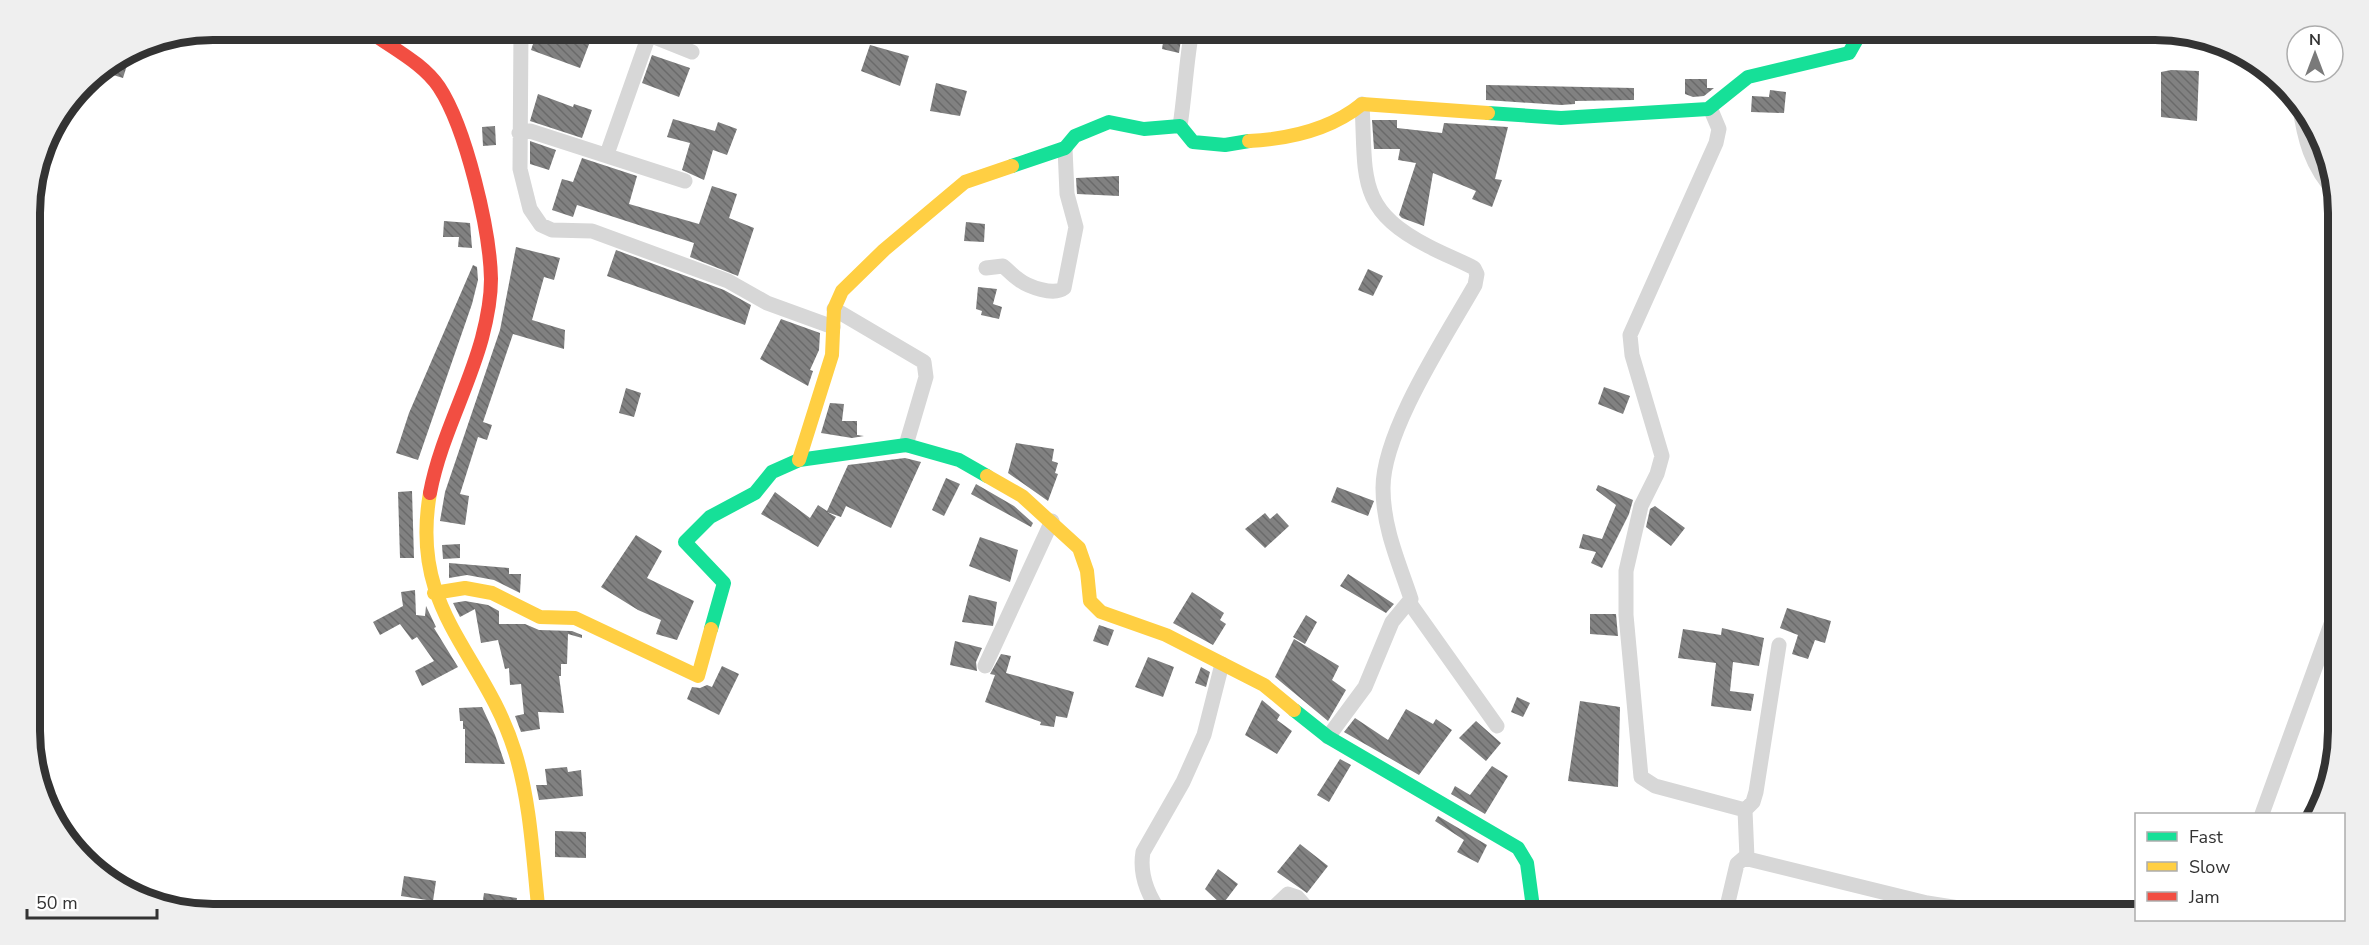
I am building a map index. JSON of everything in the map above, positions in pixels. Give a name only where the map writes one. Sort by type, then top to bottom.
[{"type":"street","points":[[382,40],[410,59],[438,86],[455,123],[489,247],[492,279],[487,314],[476,357],[433,475],[424,535],[434,593],[459,645],[491,694],[520,765],[538,904]]},
{"type":"street","points":[[521,40],[520,169],[525,195],[534,217],[541,225],[552,230],[592,231],[728,281],[767,303],[833,327]]},
{"type":"street","points":[[607,154],[641,40]]},
{"type":"street","points":[[663,40],[692,52]]},
{"type":"street","points":[[1190,40],[1180,126],[1193,142],[1212,146],[1285,139],[1346,117],[1362,104],[1561,118],[1687,109],[1703,112],[1711,110],[1735,83],[1748,77],[1849,53],[1856,40]]},
{"type":"street","points":[[1328,737],[1365,687],[1392,622],[1411,599],[1396,559],[1384,507],[1383,476],[1397,429],[1475,285],[1478,274],[1474,267],[1399,230],[1376,208],[1368,180],[1362,104]]},
{"type":"street","points":[[1711,110],[1719,129],[1716,143],[1630,335],[1632,355],[1662,456],[1657,474],[1644,498],[1632,541],[1626,571],[1626,615],[1641,777],[1649,784],[1745,810]]},
{"type":"street","points":[[2301,121],[2312,160],[2325,181]]},
{"type":"street","points":[[799,460],[831,355],[834,309],[842,291],[884,250],[955,189],[980,176],[1065,148],[1075,136],[1109,122],[1144,129],[1180,126]]},
{"type":"street","points":[[519,133],[530,131],[685,181]]},
{"type":"street","points":[[986,267],[1003,266],[1021,281],[1048,290],[1058,291],[1064,288],[1076,227],[1067,194],[1065,148]]},
{"type":"street","points":[[834,309],[924,362],[926,377],[906,445]]},
{"type":"street","points":[[434,593],[465,588],[492,593],[540,617],[574,618],[698,676],[724,583],[685,542],[710,517],[755,493],[772,472],[799,460],[870,448],[906,445],[958,460],[1022,496],[1052,521],[1079,548],[1084,558],[1088,592],[1094,607],[1101,612],[1166,634],[1264,685],[1328,737],[1522,851],[1527,863],[1533,904]]},
{"type":"street","points":[[985,666],[1052,521]]},
{"type":"street","points":[[1409,602],[1497,726]]},
{"type":"street","points":[[2262,813],[2328,632]]},
{"type":"street","points":[[1747,858],[1745,810],[1752,802],[1756,792],[1779,645]]},
{"type":"street","points":[[1156,904],[1146,887],[1143,852],[1183,782],[1204,735],[1222,664]]},
{"type":"street","points":[[1728,904],[1737,864],[1741,858],[1933,904]]},
{"type":"street","points":[[1278,904],[1288,894],[1297,897],[1303,904]]},
{"type":"building","points":[[531,40],[591,40],[580,68],[531,50],[534,41]]},
{"type":"building","points":[[1163,40],[1181,40],[1179,53],[1162,49]]},
{"type":"building","points":[[870,45],[909,56],[900,86],[861,71]]},
{"type":"building","points":[[652,55],[690,68],[679,97],[642,83]]},
{"type":"building","points":[[127,64],[123,78],[111,74]]},
{"type":"building","points":[[2199,71],[2197,121],[2161,117],[2161,72]]},
{"type":"building","points":[[1685,79],[1707,79],[1707,88],[1714,88],[1704,96],[1693,97],[1685,94]]},
{"type":"building","points":[[936,83],[967,91],[960,116],[930,111]]},
{"type":"building","points":[[1486,85],[1634,88],[1634,100],[1575,101],[1575,104],[1561,105],[1486,100]]},
{"type":"building","points":[[1770,90],[1786,92],[1784,113],[1751,112],[1752,96],[1769,97]]},
{"type":"building","points":[[538,94],[573,107],[574,104],[592,110],[582,138],[530,121]]},
{"type":"building","points":[[673,119],[715,131],[718,122],[737,129],[727,155],[713,150],[704,180],[682,170],[690,143],[667,137]]},
{"type":"building","points":[[1372,120],[1397,120],[1397,128],[1442,133],[1444,123],[1508,127],[1495,179],[1502,180],[1492,207],[1472,199],[1476,191],[1433,173],[1424,226],[1402,218],[1399,215],[1416,163],[1398,160],[1400,149],[1374,149]]},
{"type":"building","points":[[495,126],[496,145],[483,146],[482,127]]},
{"type":"building","points":[[530,141],[556,150],[549,170],[530,164]]},
{"type":"building","points":[[582,158],[637,176],[629,204],[699,224],[712,186],[737,194],[729,218],[754,228],[738,276],[690,257],[694,243],[577,205],[573,217],[552,210],[562,179],[573,182]]},
{"type":"building","points":[[1119,176],[1119,196],[1077,194],[1076,178]]},
{"type":"building","points":[[444,221],[470,223],[472,248],[458,247],[459,237],[443,237]]},
{"type":"building","points":[[966,222],[985,224],[984,242],[964,241]]},
{"type":"building","points":[[516,247],[560,258],[554,280],[544,277],[532,320],[565,330],[564,349],[513,334],[483,422],[492,425],[487,440],[478,437],[460,494],[469,496],[465,525],[440,521],[445,492],[500,330]]},
{"type":"building","points":[[616,250],[724,290],[751,305],[745,325],[607,276]]},
{"type":"building","points":[[473,265],[477,267],[478,280],[472,304],[418,460],[396,453],[409,413]]},
{"type":"building","points":[[1368,269],[1383,276],[1373,296],[1358,290]]},
{"type":"building","points":[[978,287],[997,289],[993,304],[1002,307],[999,319],[981,315],[982,311],[976,309]]},
{"type":"building","points":[[781,319],[820,333],[819,350],[810,370],[813,371],[808,386],[760,359]]},
{"type":"building","points":[[1604,387],[1630,396],[1623,414],[1598,404]]},
{"type":"building","points":[[626,388],[641,393],[634,417],[619,413]]},
{"type":"building","points":[[830,403],[844,404],[842,421],[857,421],[857,435],[864,436],[852,438],[821,433]]},
{"type":"building","points":[[1016,443],[1054,449],[1052,461],[1058,463],[1055,473],[1058,474],[1048,501],[1008,473]]},
{"type":"building","points":[[905,458],[921,462],[891,528],[846,506],[841,517],[827,512],[836,517],[818,547],[761,514],[775,492],[810,518],[818,505],[827,511],[848,465]]},
{"type":"building","points":[[946,478],[960,484],[944,516],[932,510]]},
{"type":"building","points":[[976,484],[1014,506],[1033,523],[1031,527],[971,494]]},
{"type":"building","points":[[1598,485],[1633,500],[1629,514],[1602,568],[1591,563],[1596,552],[1579,548],[1583,534],[1602,539],[1616,505],[1596,490]]},
{"type":"building","points":[[1337,487],[1374,501],[1368,516],[1331,502]]},
{"type":"building","points":[[412,491],[414,558],[400,558],[398,492]]},
{"type":"building","points":[[1655,506],[1685,528],[1671,546],[1646,527],[1650,509]]},
{"type":"building","points":[[1265,513],[1270,519],[1277,513],[1289,526],[1265,548],[1245,529]]},
{"type":"building","points":[[636,535],[662,551],[647,578],[694,601],[677,640],[656,634],[661,620],[638,610],[601,587]]},
{"type":"building","points":[[980,537],[1018,550],[1010,582],[969,566]]},
{"type":"building","points":[[460,544],[460,558],[443,559],[442,545]]},
{"type":"building","points":[[449,563],[509,568],[509,574],[521,574],[520,593],[494,580],[467,575],[449,578]]},
{"type":"building","points":[[1348,574],[1394,604],[1386,613],[1340,586]]},
{"type":"building","points":[[415,590],[416,615],[425,616],[426,606],[436,627],[434,628],[458,667],[422,686],[415,671],[434,661],[417,637],[412,640],[400,624],[380,635],[373,622],[403,606],[401,592]]},
{"type":"building","points":[[1192,592],[1224,613],[1220,620],[1226,624],[1213,645],[1173,623]]},
{"type":"building","points":[[969,595],[997,602],[993,626],[962,622]]},
{"type":"building","points":[[465,601],[488,605],[499,611],[499,624],[525,624],[539,630],[572,631],[582,635],[582,638],[568,634],[567,664],[561,664],[561,676],[559,676],[564,713],[538,712],[540,729],[521,732],[515,716],[524,714],[521,684],[510,685],[509,668],[505,669],[498,640],[481,643],[475,609],[460,617],[453,603]]},
{"type":"building","points":[[1787,608],[1831,621],[1825,643],[1815,640],[1808,659],[1792,654],[1798,635],[1780,628]]},
{"type":"building","points":[[1590,614],[1616,614],[1618,636],[1590,634]]},
{"type":"building","points":[[1306,615],[1317,622],[1305,644],[1293,637]]},
{"type":"building","points":[[1099,625],[1114,630],[1108,646],[1093,641]]},
{"type":"building","points":[[1722,628],[1764,638],[1759,666],[1733,662],[1730,691],[1754,694],[1751,711],[1711,706],[1716,663],[1678,658],[1683,629],[1721,635]]},
{"type":"building","points":[[1294,639],[1339,666],[1332,680],[1346,690],[1328,721],[1275,677]]},
{"type":"building","points":[[955,641],[982,648],[976,662],[977,671],[950,665]]},
{"type":"building","points":[[1001,654],[1011,656],[1006,673],[1074,692],[1067,718],[1056,716],[1054,727],[1040,725],[1041,722],[985,702],[995,675],[990,674]]},
{"type":"building","points":[[1148,657],[1174,667],[1163,697],[1135,687]]},
{"type":"building","points":[[722,666],[739,674],[719,715],[687,699],[692,687],[700,688],[707,685],[712,687]]},
{"type":"building","points":[[1201,667],[1210,672],[1206,687],[1195,683]]},
{"type":"building","points":[[1517,697],[1530,703],[1523,717],[1511,712]]},
{"type":"building","points":[[1262,700],[1280,715],[1277,720],[1292,731],[1277,754],[1245,735]]},
{"type":"building","points":[[1580,701],[1620,707],[1618,787],[1568,781]]},
{"type":"building","points":[[482,707],[505,764],[465,763],[465,729],[463,729],[463,721],[460,721],[459,708]]},
{"type":"building","points":[[1406,709],[1433,724],[1436,719],[1452,730],[1419,775],[1344,732],[1355,718],[1388,740]]},
{"type":"building","points":[[1476,721],[1501,743],[1486,761],[1459,738]]},
{"type":"building","points":[[1340,759],[1351,765],[1329,802],[1317,795]]},
{"type":"building","points":[[1492,766],[1508,776],[1485,814],[1451,794],[1455,786],[1470,795]]},
{"type":"building","points":[[567,767],[568,772],[581,770],[583,796],[539,800],[536,785],[547,785],[545,769]]},
{"type":"building","points":[[1438,816],[1487,845],[1478,863],[1457,852],[1464,840],[1435,821]]},
{"type":"building","points":[[555,831],[586,832],[586,858],[555,857]]},
{"type":"building","points":[[1300,844],[1328,866],[1307,893],[1277,872]]},
{"type":"building","points":[[1218,869],[1238,884],[1223,904],[1205,889]]},
{"type":"building","points":[[404,876],[436,881],[433,901],[401,896]]},
{"type":"building","points":[[484,893],[517,898],[516,904],[482,904]]},
{"type":"traffic: fast","points":[[1488,113],[1561,118],[1708,109],[1748,77],[1849,53],[1856,40]]},
{"type":"traffic: fast","points":[[1012,166],[1065,148],[1075,136],[1109,122],[1144,129],[1180,126],[1193,142],[1225,145],[1249,141]]},
{"type":"traffic: fast","points":[[711,629],[724,583],[685,542],[710,517],[755,493],[772,472],[799,460],[906,445],[959,460],[987,476]]},
{"type":"traffic: fast","points":[[1294,710],[1328,737],[1518,848],[1527,863],[1533,904]]},
{"type":"traffic: slow","points":[[1249,141],[1308,132],[1323,127],[1362,104],[1488,113]]},
{"type":"traffic: slow","points":[[799,460],[832,355],[834,309],[842,291],[884,250],[965,182],[1012,166]]},
{"type":"traffic: slow","points":[[987,476],[1022,496],[1079,548],[1087,571],[1090,601],[1101,612],[1166,635],[1264,685],[1294,710]]},
{"type":"traffic: slow","points":[[430,493],[426,534],[430,570],[439,601],[502,717],[515,752],[525,792],[538,904]]},
{"type":"traffic: slow","points":[[434,593],[465,588],[492,593],[540,617],[575,618],[698,676],[711,629]]},
{"type":"traffic: jam","points":[[383,40],[424,70],[439,87],[449,105],[475,180],[490,258],[490,294],[484,331],[440,453],[430,493]]}]
